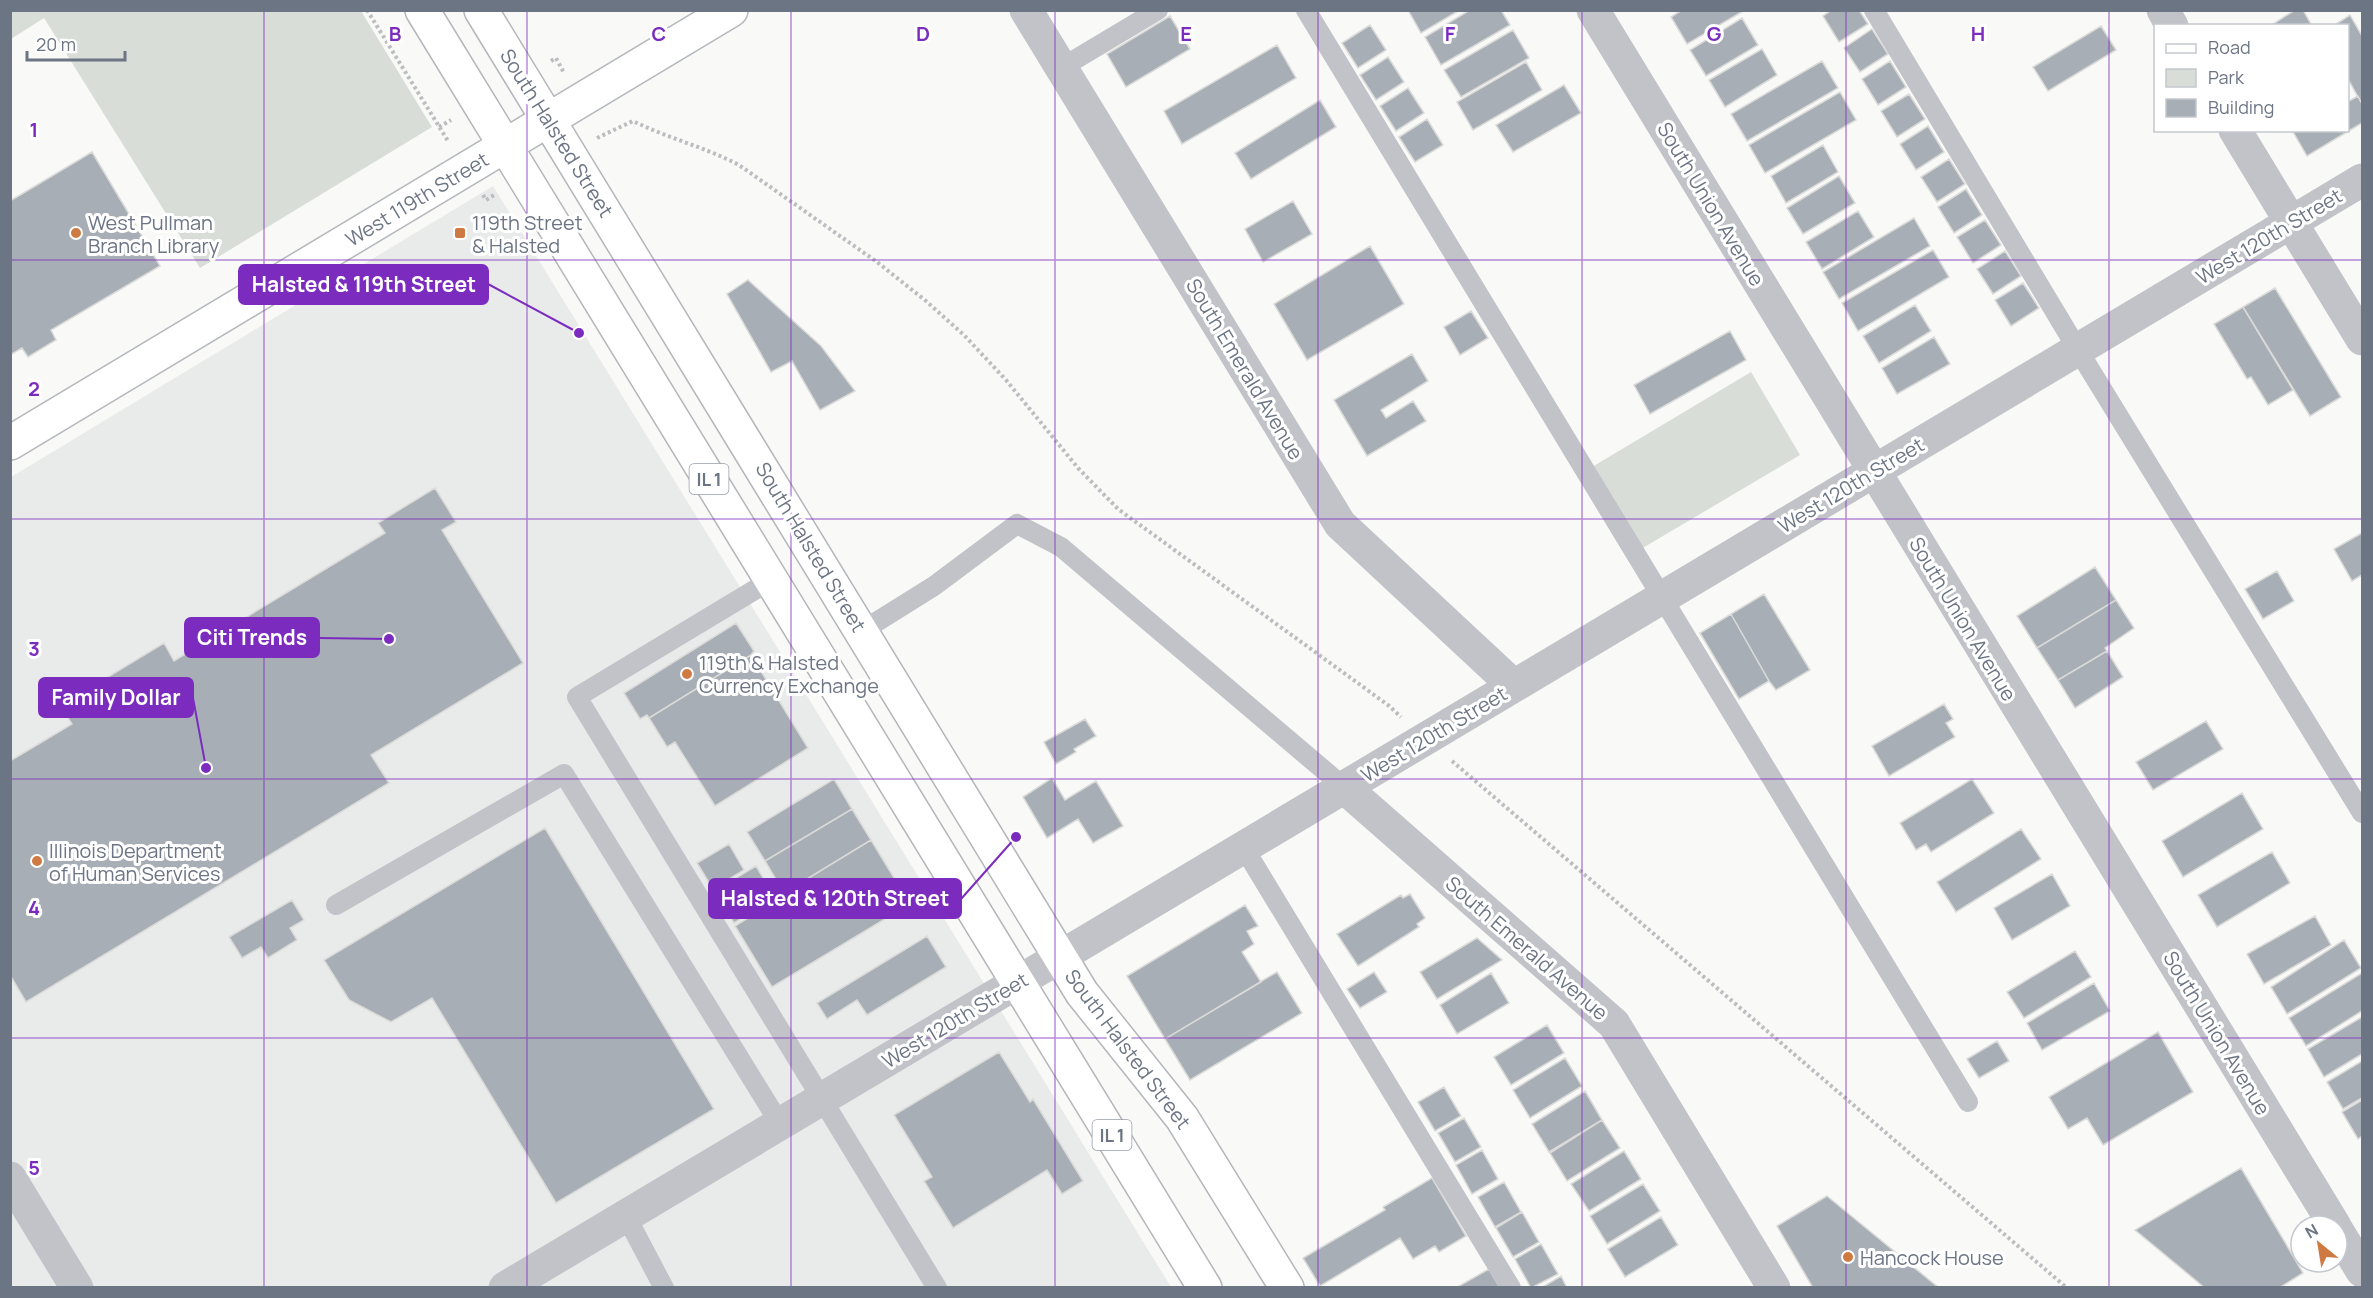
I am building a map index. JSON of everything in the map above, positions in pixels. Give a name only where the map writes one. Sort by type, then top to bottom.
[{"type":"main road","name":"IL 1","points":[[422,10],[1205,1287]]},
{"type":"main road","name":"South Halsted Street","points":[[481,10],[1082,993],[1182,1118],[1287,1287]]},
{"type":"main road","name":"West 119th Street","points":[[10,443],[731,10]]},
{"type":"street","name":"South Emerald Avenue","points":[[1026,10],[1340,524],[1514,686]]},
{"type":"street","name":"South Union Avenue","points":[[1593,10],[1874,472],[2333,1214]]},
{"type":"street","points":[[2163,10],[2171,24]]},
{"type":"street","points":[[2236,132],[2362,339]]},
{"type":"street","name":"West 120th Street","points":[[505,1287],[2362,180]]},
{"type":"street","name":"South Emerald Avenue","points":[[1345,788],[1614,1024],[1774,1287]]},
{"type":"street","points":[[10,1178],[76,1287]]},
{"type":"street","name":"South Union Avenue","points":[[2349,1243],[2362,1271]]},
{"type":"lane","points":[[1061,68],[1158,10]]},
{"type":"lane","points":[[1306,10],[1968,1102]]},
{"type":"lane","points":[[1874,10],[2078,350],[2362,813]]},
{"type":"lane","points":[[862,631],[934,586],[1017,524],[1061,547],[1345,788]]},
{"type":"lane","points":[[771,580],[577,697],[937,1287]]},
{"type":"lane","points":[[336,905],[564,774],[780,1125]]},
{"type":"lane","points":[[1244,848],[1511,1287]]},
{"type":"lane","points":[[626,1216],[664,1287]]},
{"type":"path","points":[[368,10],[439,127]]},
{"type":"path","points":[[599,137],[633,121],[656,133],[714,152],[739,165],[877,262],[964,335],[1006,380],[1078,468],[1118,509],[1388,705]]},
{"type":"path","points":[[1457,766],[2067,1287]]},
{"type":"shaded area","points":[[493,186],[1171,1287],[11,1288],[11,477]]},
{"type":"green space","points":[[11,10],[361,11],[432,127],[200,268],[44,18],[11,39]]},
{"type":"green space","points":[[1751,372],[1800,455],[1641,549],[1592,467]]},
{"type":"building","points":[[1408,10],[1460,10],[1421,33]]},
{"type":"building","points":[[1470,10],[1501,10],[1510,25],[1441,65],[1425,37]]},
{"type":"building","points":[[1682,10],[1745,10],[1687,44],[1671,17]]},
{"type":"building","points":[[1832,10],[1859,10],[1868,24],[1839,42],[1823,16]]},
{"type":"building","points":[[2295,10],[2303,10],[2311,24],[2273,24]]},
{"type":"building","points":[[2350,15],[2362,36],[2362,104],[2349,81],[2349,24],[2336,24]]},
{"type":"building","points":[[1170,16],[1190,49],[1126,87],[1107,54]]},
{"type":"building","points":[[1742,18],[1758,45],[1706,76],[1690,50]]},
{"type":"building","points":[[1370,25],[1386,50],[1358,68],[1342,43]]},
{"type":"building","points":[[2101,26],[2116,50],[2048,91],[2033,67]]},
{"type":"building","points":[[1872,29],[1888,54],[1860,72],[1844,48]]},
{"type":"building","points":[[1513,30],[1529,58],[1461,97],[1444,70]]},
{"type":"building","points":[[1277,45],[1296,78],[1182,144],[1164,111]]},
{"type":"building","points":[[1762,49],[1777,75],[1725,107],[1709,80]]},
{"type":"building","points":[[1388,57],[1404,82],[1376,100],[1360,75]]},
{"type":"building","points":[[1822,61],[1838,88],[1747,141],[1731,114]]},
{"type":"building","points":[[1890,61],[1906,87],[1878,105],[1862,79]]},
{"type":"building","points":[[1526,62],[1542,90],[1473,130],[1457,102]]},
{"type":"building","points":[[1564,85],[1581,113],[1513,152],[1496,125]]},
{"type":"building","points":[[1408,88],[1424,113],[1396,131],[1380,106]]},
{"type":"building","points":[[1840,92],[1856,120],[1765,173],[1749,145]]},
{"type":"building","points":[[1909,94],[1925,119],[1897,137],[1881,111]]},
{"type":"building","points":[[2358,96],[2362,104],[2362,123],[2349,131],[2349,101]]},
{"type":"building","points":[[1320,100],[1336,127],[1251,179],[1235,153]]},
{"type":"building","points":[[1427,119],[1443,145],[1415,162],[1399,137]]},
{"type":"building","points":[[1928,126],[1944,152],[1916,170],[1900,144]]},
{"type":"building","points":[[2293,132],[2347,132],[2307,156]]},
{"type":"building","points":[[1823,145],[1838,172],[1786,203],[1771,176]]},
{"type":"building","name":"West Pullman Branch Library","points":[[92,152],[160,266],[51,330],[56,340],[28,357],[22,348],[10,355],[10,201]]},
{"type":"building","points":[[1949,159],[1965,184],[1937,202],[1921,177]]},
{"type":"building","points":[[1839,176],[1855,203],[1803,234],[1787,208]]},
{"type":"building","points":[[1966,189],[1982,215],[1954,233],[1938,207]]},
{"type":"building","points":[[1293,201],[1312,234],[1263,262],[1245,229]]},
{"type":"building","points":[[1858,211],[1874,237],[1822,269],[1806,242]]},
{"type":"building","points":[[1914,218],[1930,246],[1839,299],[1823,272]]},
{"type":"building","points":[[1985,220],[2001,245],[1973,263],[1957,237]]},
{"type":"building","points":[[1370,246],[1404,304],[1307,360],[1274,304]]},
{"type":"building","points":[[1933,250],[1949,277],[1858,331],[1842,303]]},
{"type":"building","points":[[2005,251],[2021,276],[1993,294],[1977,269]]},
{"type":"building","points":[[748,280],[821,346],[855,391],[820,410],[792,361],[771,372],[727,294]]},
{"type":"building","points":[[2023,283],[2039,308],[2011,326],[1995,300]]},
{"type":"building","points":[[2275,288],[2341,397],[2310,416],[2243,307]]},
{"type":"building","points":[[1915,305],[1931,331],[1879,363],[1863,336]]},
{"type":"building","points":[[2243,307],[2293,390],[2268,405],[2251,377],[2247,379],[2214,324]]},
{"type":"building","points":[[1471,311],[1488,338],[1460,355],[1444,327]]},
{"type":"building","points":[[1730,331],[1746,360],[1650,414],[1634,385]]},
{"type":"building","points":[[1934,337],[1950,364],[1897,394],[1882,368]]},
{"type":"building","points":[[1412,354],[1428,381],[1381,410],[1386,418],[1413,401],[1426,421],[1367,456],[1334,400]]},
{"type":"building","points":[[435,488],[456,522],[442,530],[523,663],[371,755],[389,783],[26,1002],[10,975],[10,761],[72,724],[60,706],[164,643],[174,661],[385,533],[378,523]]},
{"type":"building","points":[[2362,533],[2362,575],[2352,581],[2334,549]]},
{"type":"building","points":[[2095,567],[2116,600],[2037,648],[2017,616]]},
{"type":"building","points":[[2277,571],[2294,601],[2263,619],[2245,589]]},
{"type":"building","points":[[1764,594],[1810,670],[1776,690],[1731,614]]},
{"type":"building","points":[[2116,600],[2134,628],[2105,648],[2107,651],[2058,680],[2037,648]]},
{"type":"building","points":[[1731,614],[1769,681],[1739,699],[1700,633]]},
{"type":"building","name":"119th & Halsted Currency Exchange","points":[[736,623],[754,651],[751,655],[649,718],[647,715],[640,719],[624,693]]},
{"type":"building","points":[[2107,651],[2123,677],[2075,708],[2058,680]]},
{"type":"building","points":[[751,655],[808,748],[715,806],[675,742],[667,747],[649,718]]},
{"type":"building","points":[[1944,704],[1953,719],[1946,723],[1955,737],[1889,776],[1872,746]]},
{"type":"building","points":[[1085,719],[1096,736],[1074,749],[1076,752],[1056,764],[1044,742]]},
{"type":"building","points":[[2206,721],[2223,749],[2153,790],[2136,762]]},
{"type":"building","points":[[1052,778],[1065,800],[1096,781],[1123,826],[1093,843],[1078,819],[1047,838],[1023,797]]},
{"type":"building","points":[[834,779],[852,809],[765,861],[747,832]]},
{"type":"building","points":[[1972,779],[1994,813],[1931,852],[1926,844],[1916,850],[1900,823]]},
{"type":"building","points":[[2242,793],[2263,829],[2183,877],[2162,841]]},
{"type":"building","points":[[852,809],[871,840],[784,893],[765,861]]},
{"type":"building","points":[[545,828],[714,1109],[556,1203],[432,998],[391,1022],[349,1000],[324,960]]},
{"type":"building","points":[[2021,829],[2041,859],[1956,912],[1937,882]]},
{"type":"building","points":[[871,840],[910,904],[772,987],[735,926]]},
{"type":"building","points":[[729,844],[744,870],[713,889],[697,863]]},
{"type":"building","points":[[2272,852],[2290,883],[2217,927],[2198,895]]},
{"type":"building","points":[[756,866],[775,898],[734,923],[714,891]]},
{"type":"building","points":[[2052,874],[2070,906],[2012,940],[1994,908]]},
{"type":"building","points":[[1410,894],[1425,918],[1417,924],[1419,927],[1358,966],[1337,934],[1401,895],[1403,898]]},
{"type":"building","points":[[292,900],[304,920],[290,928],[297,940],[268,958],[261,947],[242,958],[229,937]]},
{"type":"building","points":[[1245,905],[1258,926],[1247,931],[1254,944],[1242,952],[1261,982],[1165,1039],[1127,976]]},
{"type":"building","points":[[2315,916],[2331,945],[2264,984],[2247,954]]},
{"type":"building","points":[[927,936],[946,967],[867,1015],[857,1000],[827,1019],[817,1003]]},
{"type":"building","points":[[1477,938],[1502,960],[1437,999],[1420,972]]},
{"type":"building","points":[[2344,940],[2361,968],[2287,1014],[2271,987]]},
{"type":"building","points":[[2075,951],[2091,977],[2024,1018],[2007,992]]},
{"type":"building","points":[[1277,972],[1302,1013],[1190,1080],[1165,1039]]},
{"type":"building","points":[[1374,972],[1387,992],[1360,1008],[1347,989]]},
{"type":"building","points":[[1491,973],[1509,1003],[1457,1034],[1440,1005]]},
{"type":"building","points":[[2362,973],[2362,1011],[2306,1046],[2289,1018]]},
{"type":"building","points":[[2094,983],[2110,1011],[2042,1050],[2027,1023]]},
{"type":"building","points":[[2362,1017],[2362,1054],[2324,1077],[2308,1049]]},
{"type":"building","points":[[1547,1025],[1564,1053],[1511,1085],[1494,1057]]},
{"type":"building","points":[[2158,1032],[2193,1092],[2103,1145],[2087,1118],[2068,1129],[2049,1097]]},
{"type":"building","points":[[1997,1041],[2009,1061],[1979,1078],[1967,1059]]},
{"type":"building","points":[[999,1052],[1030,1102],[1033,1099],[1083,1181],[1062,1194],[1047,1170],[953,1228],[924,1181],[932,1177],[894,1115]]},
{"type":"building","points":[[1565,1058],[1582,1086],[1530,1118],[1513,1090]]},
{"type":"building","points":[[2362,1061],[2362,1098],[2343,1109],[2327,1082]]},
{"type":"building","points":[[1444,1087],[1461,1116],[1435,1131],[1418,1102]]},
{"type":"building","points":[[1585,1091],[1602,1120],[1549,1152],[1532,1124]]},
{"type":"building","points":[[2362,1100],[2362,1136],[2358,1139],[2342,1112]]},
{"type":"building","points":[[1464,1118],[1481,1147],[1455,1162],[1438,1133]]},
{"type":"building","points":[[1602,1120],[1620,1148],[1567,1181],[1550,1153]]},
{"type":"building","points":[[1482,1150],[1498,1179],[1472,1194],[1456,1165]]},
{"type":"building","points":[[1624,1151],[1641,1179],[1589,1211],[1571,1184]]},
{"type":"building","points":[[2241,1168],[2289,1249],[2289,1274],[2301,1274],[2279,1288],[2205,1288],[2135,1230]]},
{"type":"building","points":[[1432,1178],[1466,1236],[1439,1252],[1435,1246],[1413,1259],[1400,1238],[1320,1286],[1303,1258],[1385,1210],[1383,1207]]},
{"type":"building","points":[[1504,1182],[1521,1212],[1495,1227],[1478,1197]]},
{"type":"building","points":[[1643,1184],[1660,1211],[1607,1244],[1590,1216]]},
{"type":"building","name":"Hancock House","points":[[1827,1196],[1939,1288],[1813,1288],[1777,1226]]},
{"type":"building","points":[[1522,1212],[1539,1242],[1513,1257],[1496,1228]]},
{"type":"building","points":[[1661,1217],[1678,1245],[1625,1277],[1608,1249]]},
{"type":"building","points":[[1541,1244],[1558,1274],[1531,1288],[1515,1259]]},
{"type":"building","points":[[1489,1269],[1500,1288],[1460,1288],[1459,1286]]},
{"type":"building","points":[[1561,1276],[1567,1288],[1541,1288]]},
{"type":"place","name":"West Pullman Branch Library","points":[[76,233]]},
{"type":"place","name":"119th Street & Halsted","points":[[460,233]]},
{"type":"place","name":"Halsted & 119th Street","points":[[579,333]]},
{"type":"place","name":"Citi Trends","points":[[389,639]]},
{"type":"place","name":"119th & Halsted Currency Exchange","points":[[687,674]]},
{"type":"place","name":"Family Dollar","points":[[206,768]]},
{"type":"place","name":"Halsted & 120th Street","points":[[1016,837]]},
{"type":"place","name":"Illinois Department of Human Services","points":[[37,861]]},
{"type":"place","name":"Hancock House","points":[[1848,1257]]}]
